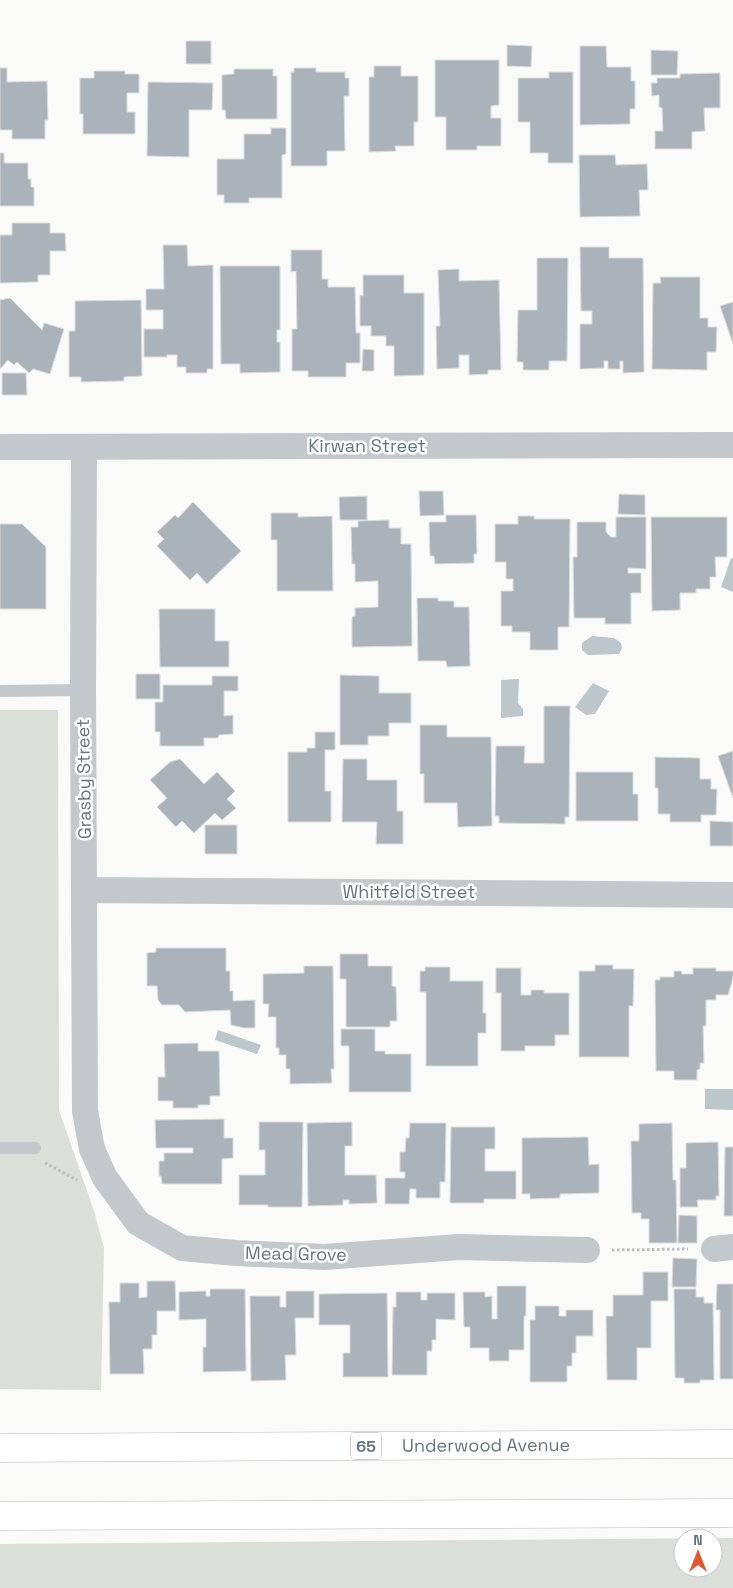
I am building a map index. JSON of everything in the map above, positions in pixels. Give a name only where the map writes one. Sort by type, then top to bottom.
[{"type":"main road","name":"Underwood Avenue","points":[[0,1448],[733,1444]]},
{"type":"main road","points":[[0,1516],[733,1513]]},
{"type":"street","name":"Kirwan Street","points":[[0,447],[733,445]]},
{"type":"street","name":"Grasby Street","points":[[84,447],[85,1111]]},
{"type":"street","name":"Whitfeld Street","points":[[85,890],[733,894]]},
{"type":"street","name":"Mead Grove","points":[[85,1111],[92,1149],[105,1178],[138,1223],[182,1248],[236,1253],[324,1257],[459,1247],[587,1250]]},
{"type":"lane","points":[[0,690],[83,690]]},
{"type":"lane","points":[[0,1148],[35,1148]]},
{"type":"path","points":[[35,1148],[41,1161],[83,1182],[105,1178]]},
{"type":"path","points":[[587,1250],[724,1248]]},
{"type":"shaded area","points":[[731,558],[733,559],[733,592],[721,587]]},
{"type":"shaded area","points":[[592,636],[614,638],[621,643],[622,648],[619,654],[588,655],[582,650],[582,643]]},
{"type":"shaded area","points":[[519,679],[518,703],[523,709],[523,716],[501,718],[501,680]]},
{"type":"shaded area","points":[[593,683],[609,691],[595,714],[586,715],[575,707]]},
{"type":"shaded area","points":[[0,710],[58,710],[59,1110],[94,1211],[104,1248],[101,1390],[0,1389]]},
{"type":"shaded area","points":[[218,1030],[261,1045],[257,1054],[215,1040]]},
{"type":"shaded area","points":[[705,1089],[733,1089],[733,1110],[705,1109]]},
{"type":"shaded area","points":[[673,1538],[673,1578],[723,1578],[723,1538],[733,1538],[733,1588],[0,1588],[0,1544]]},
{"type":"building","points":[[186,41],[211,41],[211,64],[186,64]]},
{"type":"building","points":[[507,45],[532,46],[531,67],[507,66]]},
{"type":"building","points":[[580,46],[606,46],[607,67],[631,67],[631,81],[635,81],[635,109],[630,109],[630,124],[580,125]]},
{"type":"building","points":[[651,50],[678,51],[677,75],[651,75]]},
{"type":"building","points":[[435,60],[499,60],[499,105],[491,106],[491,118],[501,118],[501,146],[477,146],[477,150],[446,150],[446,117],[435,117]]},
{"type":"building","points":[[374,66],[401,66],[401,76],[418,76],[418,122],[414,122],[414,146],[395,146],[396,151],[369,152],[369,77],[374,77]]},
{"type":"building","points":[[0,68],[7,68],[7,82],[47,81],[48,120],[45,120],[45,139],[12,139],[12,130],[0,130]]},
{"type":"building","points":[[294,68],[316,68],[316,72],[345,72],[345,78],[349,78],[349,96],[344,96],[345,151],[327,151],[327,166],[291,166],[291,72],[294,72]]},
{"type":"building","points":[[234,69],[273,69],[273,76],[277,76],[277,119],[226,119],[225,110],[222,110],[222,75],[234,74]]},
{"type":"building","points":[[94,71],[125,71],[125,74],[139,74],[139,93],[127,93],[127,112],[135,112],[135,134],[83,134],[83,114],[80,114],[80,78],[94,78]]},
{"type":"building","points":[[549,72],[573,72],[573,163],[548,163],[548,153],[530,153],[530,122],[518,122],[518,78],[549,78]]},
{"type":"building","points":[[720,73],[720,108],[704,108],[705,131],[692,132],[692,149],[655,149],[655,131],[663,131],[662,108],[659,107],[659,95],[652,96],[651,83],[657,83],[657,78],[680,78],[680,74]]},
{"type":"building","points":[[148,82],[213,83],[212,110],[189,110],[189,157],[147,156]]},
{"type":"building","points":[[271,128],[286,128],[286,154],[282,155],[282,198],[249,198],[249,203],[224,203],[224,195],[217,195],[217,159],[244,159],[244,134],[271,134]]},
{"type":"building","points":[[0,153],[4,153],[4,163],[28,163],[28,179],[31,179],[31,187],[34,187],[34,206],[0,206]]},
{"type":"building","points":[[579,155],[615,155],[616,165],[647,164],[648,190],[639,190],[640,216],[580,217]]},
{"type":"building","points":[[12,223],[50,223],[50,233],[65,233],[66,251],[50,251],[50,275],[38,275],[38,282],[0,283],[0,235],[12,235]]},
{"type":"building","points":[[163,245],[187,245],[188,266],[213,265],[213,369],[207,369],[207,373],[186,373],[186,367],[177,367],[177,355],[144,357],[144,329],[163,329],[163,310],[146,310],[146,289],[164,289]]},
{"type":"building","points":[[580,247],[609,247],[609,258],[643,258],[644,372],[623,373],[623,361],[620,361],[620,369],[608,369],[608,361],[604,361],[604,368],[580,369],[580,324],[592,324],[592,311],[581,311]]},
{"type":"building","points":[[291,250],[322,250],[322,279],[328,279],[328,287],[355,287],[356,333],[360,333],[360,363],[346,363],[346,377],[308,377],[308,371],[292,371],[292,329],[297,329],[296,271],[291,272]]},
{"type":"building","points":[[537,258],[568,258],[567,361],[549,361],[549,370],[523,370],[523,362],[517,362],[518,310],[537,310]]},
{"type":"building","points":[[220,266],[280,266],[280,330],[277,330],[277,342],[280,342],[280,372],[240,373],[240,364],[221,364]]},
{"type":"building","points":[[459,269],[459,281],[499,280],[501,370],[488,370],[488,374],[469,375],[469,355],[459,355],[459,368],[437,369],[436,326],[440,326],[438,270]]},
{"type":"building","points":[[363,275],[404,275],[404,293],[424,293],[424,375],[394,376],[394,346],[386,346],[386,336],[371,336],[371,326],[360,326],[360,295],[363,296]]},
{"type":"building","points":[[660,277],[700,277],[700,318],[708,318],[708,327],[717,327],[716,352],[707,352],[707,370],[652,369],[653,283],[661,283]]},
{"type":"building","points":[[10,298],[42,330],[44,323],[64,329],[50,374],[33,369],[29,373],[17,362],[14,365],[8,360],[0,369],[0,300]]},
{"type":"building","points":[[141,300],[142,376],[124,377],[124,381],[81,382],[81,377],[69,377],[69,331],[75,331],[75,301]]},
{"type":"building","points":[[733,302],[733,344],[720,306]]},
{"type":"building","points":[[363,349],[374,350],[374,371],[362,371]]},
{"type":"building","points":[[2,373],[26,373],[27,395],[2,395]]},
{"type":"building","points":[[419,491],[443,491],[444,515],[420,516]]},
{"type":"building","points":[[619,494],[645,495],[645,515],[618,514]]},
{"type":"building","points":[[367,496],[367,520],[340,520],[339,497]]},
{"type":"building","points":[[193,502],[241,551],[207,584],[197,573],[190,580],[157,546],[164,539],[157,532],[175,515],[178,518]]},
{"type":"building","points":[[271,513],[298,513],[298,517],[332,516],[333,591],[277,591],[277,540],[271,540]]},
{"type":"building","points":[[446,515],[476,515],[477,554],[474,554],[474,563],[435,564],[434,556],[430,556],[429,522],[446,522]]},
{"type":"building","points":[[518,516],[534,516],[534,519],[570,519],[569,627],[558,627],[558,650],[530,650],[530,632],[512,632],[512,626],[501,626],[501,591],[513,591],[513,579],[506,579],[506,562],[495,562],[495,524],[518,524]]},
{"type":"building","points":[[616,517],[646,517],[646,569],[628,568],[628,573],[641,573],[641,593],[631,593],[631,624],[605,624],[605,618],[574,618],[573,557],[577,557],[577,522],[606,522],[606,532],[611,537],[616,537]]},
{"type":"building","points":[[651,517],[727,517],[727,557],[715,557],[716,577],[710,577],[710,589],[696,589],[696,593],[680,593],[680,610],[652,611]]},
{"type":"building","points":[[389,520],[389,528],[401,528],[401,544],[411,544],[412,646],[352,647],[352,617],[355,616],[355,608],[378,607],[378,581],[355,582],[355,564],[352,564],[351,527],[358,527],[358,521]]},
{"type":"building","points":[[0,524],[22,524],[46,547],[46,609],[0,609]]},
{"type":"building","points":[[417,598],[438,598],[438,601],[454,601],[454,607],[469,607],[470,666],[447,667],[446,661],[418,661]]},
{"type":"building","points":[[159,609],[215,609],[215,641],[229,641],[229,667],[160,667]]},
{"type":"building","points":[[136,674],[160,674],[160,699],[136,699]]},
{"type":"building","points":[[340,675],[379,676],[379,693],[411,693],[411,723],[389,723],[389,736],[368,736],[368,745],[340,745]]},
{"type":"building","points":[[212,676],[238,676],[238,691],[224,691],[224,716],[233,715],[233,734],[219,735],[218,738],[204,738],[204,746],[160,746],[160,732],[155,732],[155,702],[163,702],[163,685],[212,685]]},
{"type":"building","points":[[544,706],[570,706],[569,817],[565,817],[565,824],[499,823],[499,816],[495,816],[496,746],[525,746],[524,763],[544,763]]},
{"type":"building","points":[[420,725],[447,725],[447,737],[491,737],[492,826],[458,827],[457,803],[424,803],[424,774],[420,774]]},
{"type":"building","points":[[315,732],[335,732],[335,750],[325,750],[325,791],[331,791],[331,822],[288,822],[288,752],[307,752],[307,748],[315,748]]},
{"type":"building","points":[[733,751],[733,798],[718,756]]},
{"type":"building","points":[[655,757],[700,758],[700,779],[711,779],[711,789],[717,789],[716,815],[701,815],[701,822],[670,822],[670,814],[658,814],[658,788],[655,788]]},
{"type":"building","points":[[180,759],[204,784],[217,772],[235,791],[227,799],[236,808],[222,820],[215,813],[194,833],[182,821],[176,827],[157,807],[167,798],[150,780],[170,762]]},
{"type":"building","points":[[343,759],[367,759],[367,780],[397,780],[397,811],[403,811],[403,844],[376,844],[377,822],[342,822]]},
{"type":"building","points":[[576,772],[633,772],[633,794],[638,794],[638,821],[576,821]]},
{"type":"building","points":[[710,821],[733,822],[733,846],[710,846]]},
{"type":"building","points":[[205,825],[237,825],[237,854],[205,854]]},
{"type":"building","points":[[156,948],[226,948],[226,971],[230,971],[230,991],[233,991],[233,1001],[255,1000],[255,1028],[231,1025],[230,1010],[185,1012],[179,1005],[162,1005],[158,1000],[157,986],[147,986],[147,953],[156,952]]},
{"type":"building","points":[[340,954],[368,954],[368,966],[392,966],[392,986],[396,987],[397,1021],[390,1021],[390,1027],[346,1027],[346,979],[340,979]]},
{"type":"building","points":[[595,965],[613,965],[613,969],[634,969],[633,1006],[629,1006],[629,1057],[579,1057],[579,971],[595,971]]},
{"type":"building","points":[[304,966],[333,966],[334,1069],[331,1069],[332,1083],[290,1084],[290,1069],[286,1069],[286,1055],[279,1055],[279,1048],[276,1048],[276,1017],[268,1017],[269,1004],[263,1004],[263,974],[304,973]]},
{"type":"building","points":[[425,967],[450,967],[450,981],[483,981],[483,1013],[486,1013],[486,1033],[478,1033],[478,1066],[426,1066],[426,992],[420,992],[420,971],[425,971]]},
{"type":"building","points":[[496,968],[521,968],[521,995],[531,995],[531,990],[544,990],[544,993],[569,993],[569,1035],[555,1035],[555,1046],[525,1046],[525,1051],[501,1051],[501,993],[496,993]]},
{"type":"building","points":[[693,968],[716,968],[716,971],[733,971],[733,978],[728,995],[716,995],[716,1000],[706,1000],[706,1026],[703,1026],[704,1063],[700,1063],[700,1069],[697,1070],[697,1080],[674,1080],[674,1071],[656,1071],[655,980],[660,980],[660,977],[674,977],[674,971],[681,971],[682,974],[693,974]]},
{"type":"building","points":[[341,1029],[375,1029],[375,1051],[385,1051],[385,1054],[411,1054],[411,1092],[349,1092],[349,1046],[341,1046]]},
{"type":"building","points":[[198,1043],[198,1051],[219,1051],[220,1096],[210,1096],[210,1105],[198,1105],[198,1108],[173,1108],[173,1101],[158,1101],[158,1077],[165,1077],[164,1044]]},
{"type":"building","points":[[224,1119],[224,1138],[233,1138],[233,1158],[222,1159],[222,1184],[162,1184],[161,1176],[159,1176],[159,1161],[164,1161],[164,1153],[193,1153],[193,1148],[156,1148],[155,1120]]},
{"type":"building","points":[[259,1122],[303,1122],[302,1207],[239,1205],[239,1175],[265,1175],[265,1150],[259,1150]]},
{"type":"building","points":[[352,1122],[352,1146],[345,1146],[345,1175],[376,1175],[377,1203],[349,1204],[349,1200],[343,1200],[343,1205],[308,1206],[307,1123]]},
{"type":"building","points":[[410,1123],[446,1123],[445,1182],[440,1182],[440,1198],[416,1198],[416,1189],[410,1189],[409,1204],[385,1204],[385,1178],[405,1178],[405,1172],[400,1172],[400,1152],[405,1152],[406,1138],[409,1138]]},
{"type":"building","points":[[672,1123],[673,1180],[676,1180],[677,1243],[649,1243],[649,1219],[641,1219],[641,1213],[632,1213],[631,1141],[639,1141],[639,1124]]},
{"type":"building","points":[[451,1127],[495,1127],[495,1149],[485,1149],[485,1171],[516,1171],[516,1199],[484,1199],[484,1203],[450,1203]]},
{"type":"building","points":[[588,1137],[589,1165],[599,1164],[599,1193],[560,1194],[560,1198],[530,1199],[530,1194],[522,1194],[522,1138]]},
{"type":"building","points":[[718,1142],[719,1196],[716,1196],[716,1200],[697,1200],[698,1207],[680,1207],[680,1168],[686,1168],[686,1143]]},
{"type":"building","points":[[725,1147],[733,1147],[733,1216],[724,1216]]},
{"type":"building","points":[[679,1215],[697,1216],[697,1243],[678,1243]]},
{"type":"building","points":[[673,1258],[697,1259],[696,1287],[672,1287]]},
{"type":"building","points":[[643,1272],[668,1272],[668,1301],[651,1301],[651,1348],[637,1348],[637,1380],[607,1380],[606,1316],[613,1316],[613,1295],[643,1295]]},
{"type":"building","points":[[147,1281],[175,1281],[176,1311],[157,1311],[157,1335],[152,1335],[152,1349],[143,1349],[144,1374],[110,1374],[109,1302],[120,1302],[120,1283],[139,1283],[139,1298],[147,1297]]},
{"type":"building","points":[[717,1284],[733,1284],[733,1379],[720,1379],[720,1310],[716,1310]]},
{"type":"building","points":[[497,1286],[526,1286],[524,1350],[509,1350],[509,1361],[489,1361],[489,1348],[470,1348],[470,1327],[464,1327],[463,1292],[485,1292],[485,1297],[492,1296],[492,1319],[497,1319]]},
{"type":"building","points":[[210,1289],[245,1289],[246,1371],[203,1372],[203,1347],[206,1347],[206,1319],[179,1320],[179,1292],[206,1291],[206,1296],[210,1296]]},
{"type":"building","points":[[674,1289],[696,1289],[696,1297],[704,1297],[704,1303],[713,1303],[714,1380],[700,1380],[700,1383],[684,1383],[684,1378],[675,1378]]},
{"type":"building","points":[[286,1291],[314,1291],[314,1318],[295,1318],[296,1355],[285,1355],[286,1380],[251,1381],[250,1296],[280,1296],[280,1307],[286,1307]]},
{"type":"building","points":[[396,1292],[421,1292],[421,1300],[427,1300],[427,1293],[455,1293],[455,1320],[436,1319],[436,1340],[432,1340],[432,1351],[427,1351],[427,1375],[392,1375],[393,1307],[396,1307]]},
{"type":"building","points":[[387,1293],[388,1377],[343,1377],[343,1353],[350,1353],[350,1325],[319,1325],[319,1294]]},
{"type":"building","points":[[535,1306],[559,1306],[559,1316],[566,1316],[566,1310],[593,1310],[593,1336],[576,1336],[576,1353],[572,1353],[572,1366],[567,1366],[567,1382],[530,1382],[530,1320],[535,1320]]}]
